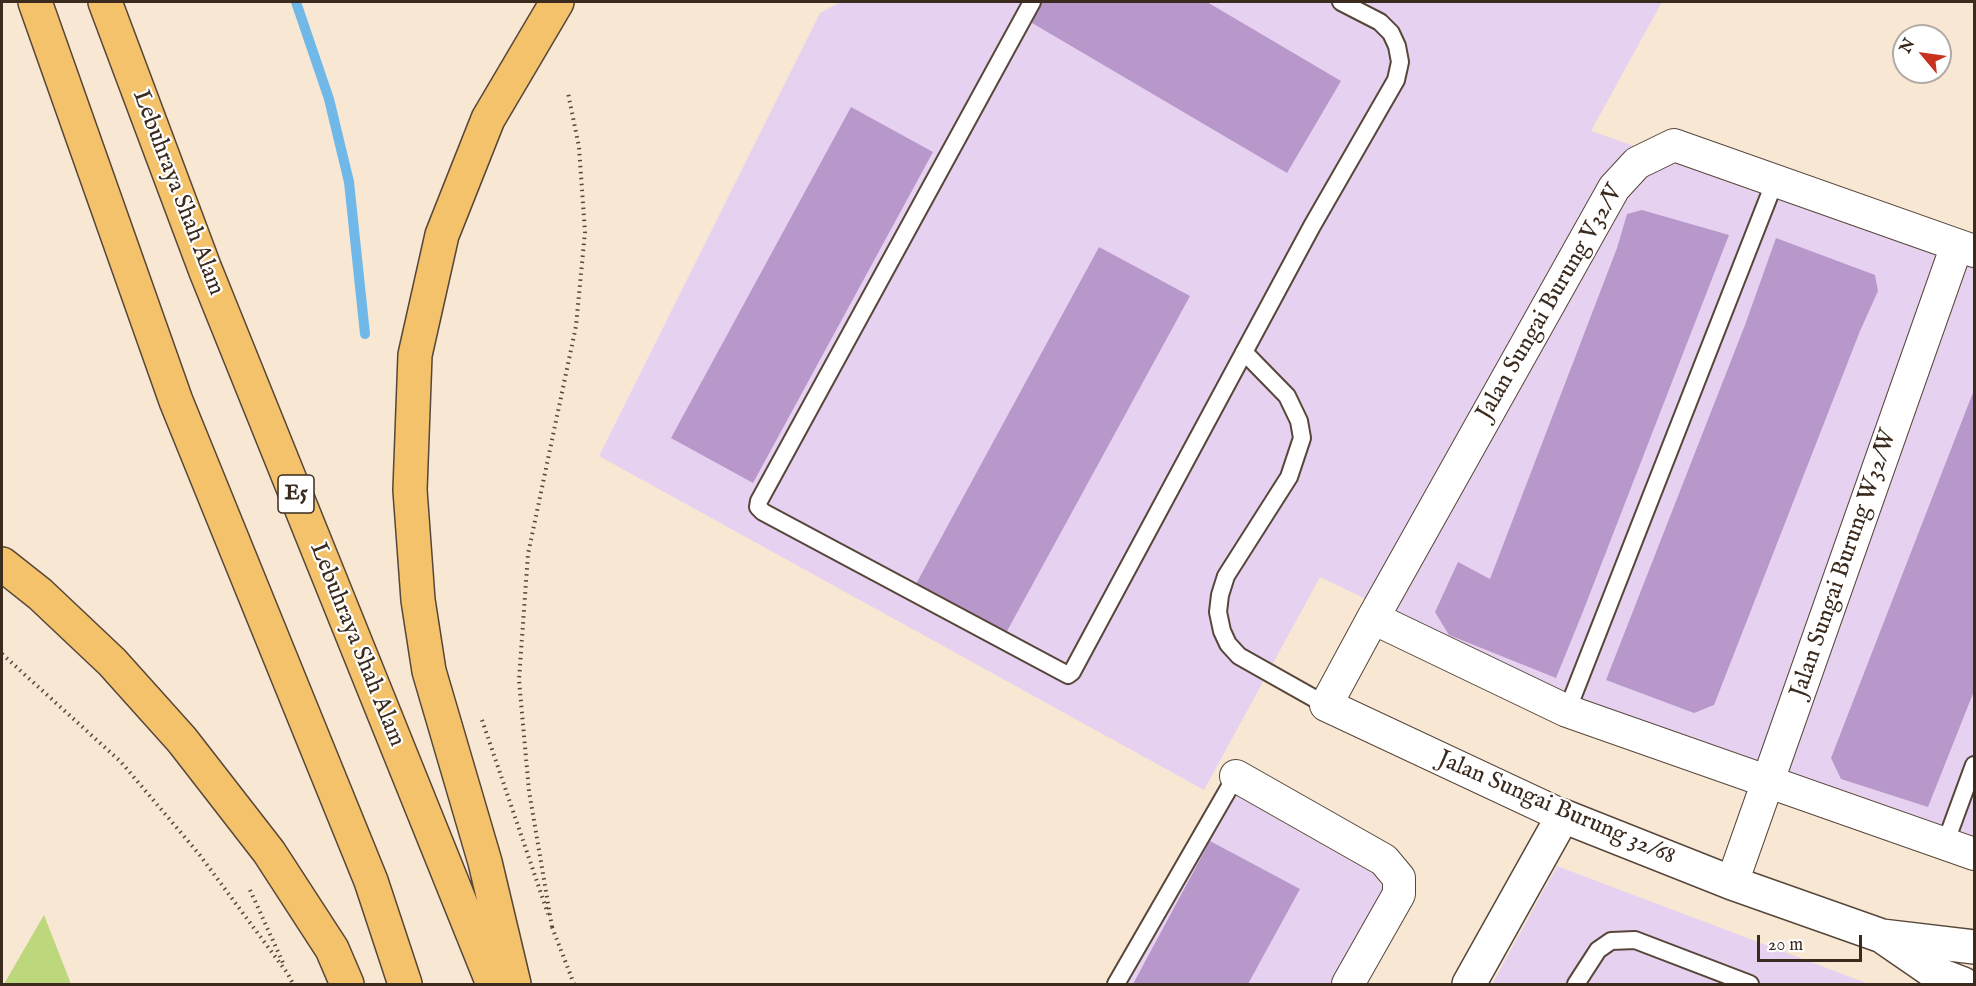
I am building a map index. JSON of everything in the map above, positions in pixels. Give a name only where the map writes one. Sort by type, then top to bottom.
[{"type":"highway","points":[[35,2],[176,401],[371,881],[405,984]]},
{"type":"highway","name":"Lebuhraya Shah Alam","points":[[105,2],[205,269],[493,984]]},
{"type":"highway","points":[[514,984],[485,862],[429,671],[418,600],[410,490],[415,355],[442,235],[488,119],[557,2]]},
{"type":"highway","points":[[2,564],[40,594],[112,662],[182,740],[269,852],[332,949],[347,984]]},
{"type":"street","name":"Jalan Sungai Burung V32/V","points":[[1373,618],[1614,188],[1637,163],[1674,145],[1966,248]]},
{"type":"street","name":"Jalan Sungai Burung W32/W","points":[[1732,883],[1966,248]]},
{"type":"street","points":[[1326,705],[1373,618],[1568,711],[1974,854]]},
{"type":"street","name":"Jalan Sungai Burung 32/68","points":[[1326,705],[1563,816],[1732,883],[1882,936],[1974,947]]},
{"type":"street","points":[[1236,776],[1384,860],[1399,878],[1399,894],[1348,984]]},
{"type":"street","points":[[1469,984],[1563,816]]},
{"type":"street","name":"Jalan Sungai Burung 32/68","points":[[1882,936],[1937,974],[1963,984]]},
{"type":"lane","points":[[1032,2],[765,490],[758,507],[762,512],[1068,675],[1072,672],[1312,226],[1396,80],[1400,62],[1397,46],[1391,33],[1380,22],[1341,2]]},
{"type":"lane","points":[[1568,711],[1775,181]]},
{"type":"lane","points":[[1244,352],[1287,396],[1299,421],[1302,438],[1288,477],[1226,576],[1218,612],[1222,631],[1228,644],[1239,656],[1326,705]]},
{"type":"lane","points":[[1945,844],[1974,765]]},
{"type":"lane","points":[[1116,984],[1236,776]]},
{"type":"lane","points":[[1576,984],[1598,950],[1611,941],[1635,940],[1750,984]]},
{"type":"path","points":[[552,927],[529,791],[519,680],[528,554],[576,326],[585,232],[579,147],[568,93]]},
{"type":"path","points":[[2,654],[121,762],[199,854],[288,974],[293,984]]},
{"type":"path","points":[[480,714],[552,927],[574,984]]},
{"type":"shaded area","points":[[841,2],[1662,2],[1591,131],[1974,264],[1974,840],[1583,703],[1320,577],[1204,790],[599,456],[820,13]]},
{"type":"shaded area","points":[[1234,794],[1374,874],[1385,891],[1334,984],[1125,984]]},
{"type":"shaded area","points":[[1557,866],[1869,984],[1492,984]]},
{"type":"green space","points":[[44,915],[71,984],[4,984]]},
{"type":"building","points":[[1038,2],[1207,2],[1341,81],[1287,173],[1027,20]]},
{"type":"building","points":[[851,107],[933,152],[753,483],[671,438]]},
{"type":"building","points":[[1642,210],[1729,235],[1556,678],[1449,635],[1435,612],[1458,562],[1490,579],[1617,248],[1627,214]]},
{"type":"building","points":[[1776,238],[1875,275],[1878,291],[1860,331],[1714,705],[1694,713],[1606,680],[1745,325]]},
{"type":"building","points":[[1099,247],[1190,296],[1006,633],[916,584]]},
{"type":"building","points":[[1974,390],[1974,691],[1928,807],[1841,779],[1831,758]]},
{"type":"building","points":[[1210,841],[1300,889],[1248,984],[1133,984]]},
{"type":"waterway","points":[[296,2],[329,99],[349,182],[365,334]]}]
